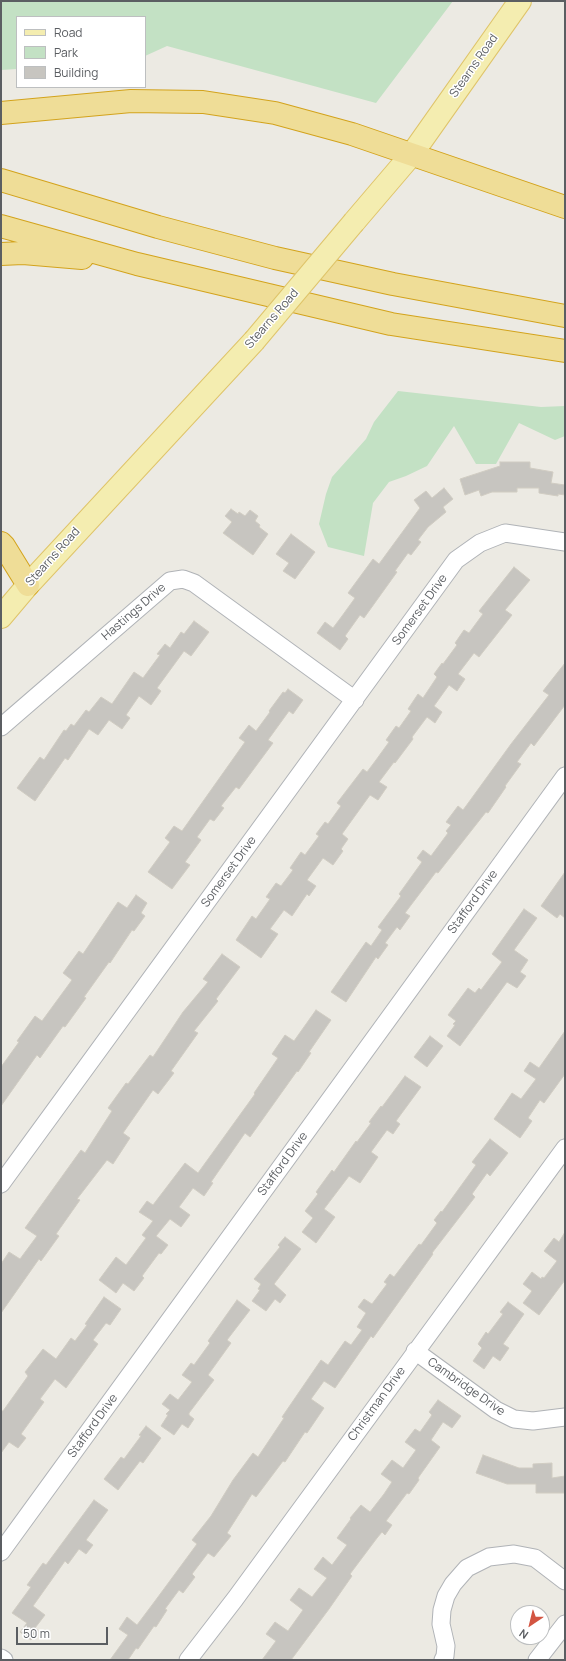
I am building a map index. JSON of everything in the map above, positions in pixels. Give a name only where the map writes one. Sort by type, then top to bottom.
[{"type":"highway","points":[[1,113],[132,101],[203,102],[275,113],[352,134],[565,207]]},
{"type":"highway","points":[[1,180],[158,227],[275,258],[393,284],[565,316]]},
{"type":"highway","points":[[1,226],[137,264],[391,324],[565,351]]},
{"type":"highway","points":[[1,254],[23,253],[137,264]]},
{"type":"highway","points":[[1,543],[28,584]]},
{"type":"highway","points":[[1,571],[28,584]]},
{"type":"main road","name":"Stearns Road","points":[[1,617],[28,584],[254,341],[412,154],[520,1]]},
{"type":"street","name":"Somerset Drive","points":[[1,1184],[456,560],[480,543],[505,534],[565,542]]},
{"type":"street","name":"Hastings Drive","points":[[1,727],[170,581],[183,579],[194,583],[355,700]]},
{"type":"street","name":"Stafford Drive","points":[[1,1552],[565,776]]},
{"type":"street","name":"Christman Drive","points":[[188,1660],[235,1599],[565,1148]]},
{"type":"street","name":"Cambridge Drive","points":[[415,1351],[496,1410],[514,1419],[533,1421],[565,1417]]},
{"type":"street","points":[[443,1660],[446,1656],[446,1646],[441,1624],[442,1610],[446,1596],[453,1584],[467,1568],[490,1557],[514,1554],[535,1558],[565,1581]]},
{"type":"street","points":[[537,1660],[565,1624]]},
{"type":"green space","points":[[1,1],[453,1],[376,103],[167,46],[146,56],[146,16],[16,16],[16,69],[1,70]]},
{"type":"green space","points":[[398,391],[541,407],[565,406],[565,436],[555,440],[519,423],[496,464],[476,464],[454,426],[427,466],[389,482],[373,503],[364,556],[328,547],[319,524],[326,494],[332,477],[366,439],[374,422]]},
{"type":"building","points":[[500,462],[530,462],[530,468],[553,472],[551,483],[565,485],[565,495],[558,494],[558,496],[539,493],[539,488],[517,488],[517,492],[492,492],[481,496],[479,490],[465,495],[460,479],[500,466]]},
{"type":"building","points":[[444,488],[453,499],[443,507],[446,512],[428,527],[418,540],[421,542],[411,555],[408,553],[395,571],[397,572],[364,618],[360,615],[345,636],[348,639],[340,650],[317,633],[325,622],[333,628],[342,616],[355,598],[348,593],[373,559],[379,564],[420,508],[414,500],[426,491],[432,498]]},
{"type":"building","points":[[231,509],[238,514],[239,512],[245,516],[250,510],[258,516],[255,521],[260,525],[259,527],[268,534],[253,555],[223,533],[232,522],[225,516]]},
{"type":"building","points":[[291,534],[315,552],[295,579],[283,571],[289,563],[276,554]]},
{"type":"building","points":[[514,567],[530,580],[505,610],[512,615],[479,657],[474,653],[458,674],[465,679],[457,691],[449,685],[434,706],[442,712],[435,723],[427,717],[412,737],[413,739],[379,782],[387,787],[378,800],[370,795],[342,834],[348,839],[341,849],[343,851],[333,865],[323,858],[307,880],[316,886],[309,896],[307,894],[292,916],[284,910],[270,929],[278,934],[261,958],[236,940],[252,916],[256,919],[270,899],[266,897],[276,883],[281,886],[293,870],[290,868],[301,852],[305,855],[319,836],[316,834],[325,822],[328,824],[341,806],[337,803],[363,769],[367,772],[376,760],[389,742],[386,740],[396,726],[399,728],[411,711],[408,709],[418,694],[423,698],[437,677],[434,674],[457,645],[455,643],[464,630],[469,633],[483,614],[479,611]]},
{"type":"building","points":[[194,621],[209,632],[191,656],[184,651],[157,688],[161,691],[151,705],[139,696],[126,715],[130,718],[122,729],[109,720],[98,735],[89,729],[68,760],[65,758],[35,801],[17,788],[40,757],[44,760],[64,730],[66,731],[71,724],[74,726],[86,710],[89,712],[101,697],[112,704],[134,672],[143,678],[160,655],[157,654],[165,644],[170,648],[181,632],[184,634]]},
{"type":"building","points":[[565,663],[565,705],[534,746],[531,743],[517,762],[521,764],[488,813],[486,812],[438,873],[436,872],[405,913],[410,916],[400,930],[397,927],[385,943],[388,945],[378,959],[376,957],[346,1002],[331,992],[366,942],[371,946],[382,930],[378,927],[401,896],[399,894],[422,862],[417,858],[423,850],[431,856],[448,833],[446,831],[451,825],[446,822],[458,806],[463,810],[466,806],[549,695],[543,691]]},
{"type":"building","points":[[288,689],[303,700],[293,714],[289,711],[268,740],[273,743],[239,789],[236,787],[221,806],[224,808],[214,821],[210,819],[197,837],[201,840],[185,862],[190,865],[172,889],[148,872],[170,842],[165,838],[174,826],[182,831],[245,742],[239,738],[249,725],[256,731],[283,692],[285,693]]},
{"type":"building","points":[[565,872],[565,918],[560,914],[557,918],[541,906]]},
{"type":"building","points":[[136,895],[147,903],[141,913],[145,916],[134,931],[132,930],[110,963],[109,962],[84,997],[86,998],[65,1027],[63,1026],[40,1058],[37,1055],[1,1106],[1,1067],[19,1042],[17,1041],[35,1016],[42,1021],[72,980],[63,973],[79,951],[83,954],[118,902],[127,908]]},
{"type":"building","points":[[524,909],[537,918],[514,950],[528,960],[520,972],[526,976],[517,988],[507,982],[460,1046],[447,1036],[455,1025],[453,1024],[456,1021],[448,1015],[468,988],[475,993],[479,988],[481,990],[502,962],[492,954]]},
{"type":"building","points":[[222,954],[240,967],[216,999],[218,1001],[194,1031],[198,1033],[171,1071],[174,1073],[158,1094],[153,1090],[123,1133],[130,1138],[113,1164],[107,1160],[77,1199],[80,1200],[56,1234],[59,1236],[41,1261],[39,1259],[1,1313],[1,1264],[9,1252],[20,1259],[37,1236],[25,1228],[81,1150],[85,1153],[112,1111],[108,1108],[126,1083],[128,1084],[150,1055],[153,1057],[183,1012],[208,982],[203,979]]},
{"type":"building","points":[[316,1010],[331,1020],[309,1052],[311,1053],[298,1072],[297,1071],[250,1137],[245,1133],[211,1182],[213,1183],[204,1196],[193,1188],[179,1207],[190,1215],[181,1227],[170,1219],[156,1236],[168,1245],[161,1254],[159,1253],[142,1276],[144,1278],[134,1291],[123,1283],[116,1293],[99,1280],[116,1257],[126,1265],[146,1238],[142,1235],[153,1221],[139,1212],[147,1201],[153,1205],[185,1163],[198,1173],[255,1094],[254,1093],[278,1058],[272,1054],[285,1035],[294,1041]]},
{"type":"building","points":[[565,1031],[565,1074],[544,1103],[540,1100],[528,1118],[532,1121],[520,1138],[494,1119],[512,1093],[521,1099],[536,1079],[524,1071],[530,1062],[539,1068]]},
{"type":"building","points":[[430,1036],[443,1046],[427,1067],[414,1057]]},
{"type":"building","points":[[405,1076],[421,1087],[396,1121],[400,1124],[393,1134],[387,1130],[371,1152],[378,1157],[360,1183],[349,1176],[324,1209],[335,1217],[316,1243],[302,1232],[313,1218],[305,1211],[318,1194],[316,1192],[332,1170],[334,1172],[371,1123],[369,1122]]},
{"type":"building","points":[[490,1139],[508,1153],[490,1176],[487,1173],[472,1194],[475,1197],[432,1253],[433,1254],[373,1338],[371,1336],[335,1388],[324,1381],[311,1399],[324,1408],[307,1433],[305,1432],[285,1462],[283,1461],[256,1497],[252,1494],[227,1533],[231,1536],[214,1557],[208,1553],[192,1574],[195,1577],[183,1593],[179,1590],[165,1609],[167,1610],[156,1627],[154,1626],[138,1649],[136,1648],[128,1660],[110,1660],[128,1635],[119,1629],[127,1617],[137,1625],[197,1544],[192,1540],[211,1516],[233,1480],[253,1453],[258,1457],[284,1418],[282,1417],[321,1360],[328,1365],[345,1341],[351,1345],[362,1330],[357,1327],[366,1313],[358,1307],[364,1299],[372,1304],[387,1284],[384,1282],[390,1274],[394,1277],[419,1244],[421,1245],[437,1223],[434,1220],[441,1211],[442,1212],[476,1165],[472,1162]]},
{"type":"building","points":[[565,1232],[565,1280],[539,1315],[523,1303],[532,1291],[523,1284],[532,1272],[541,1279],[542,1277],[544,1278],[557,1261],[544,1251],[554,1238],[559,1242]]},
{"type":"building","points":[[285,1237],[301,1249],[274,1284],[286,1295],[280,1303],[275,1299],[266,1311],[252,1301],[260,1290],[258,1289],[261,1284],[254,1279],[280,1247],[278,1245]]},
{"type":"building","points":[[104,1297],[121,1309],[110,1325],[106,1323],[93,1340],[98,1344],[66,1388],[55,1379],[40,1399],[44,1402],[21,1434],[26,1438],[18,1448],[9,1442],[1,1453],[1,1411],[3,1411],[28,1376],[25,1372],[43,1349],[56,1359],[71,1338],[75,1341],[87,1325],[85,1324]]},
{"type":"building","points":[[237,1300],[250,1310],[227,1340],[231,1343],[208,1375],[214,1380],[189,1413],[189,1415],[194,1419],[188,1428],[182,1424],[174,1435],[161,1426],[168,1415],[166,1414],[170,1410],[162,1404],[170,1394],[178,1400],[192,1382],[182,1375],[191,1363],[194,1365],[210,1343],[208,1341]]},
{"type":"building","points":[[508,1302],[524,1314],[503,1344],[509,1348],[500,1361],[493,1356],[484,1369],[473,1361],[482,1348],[478,1344],[486,1332],[488,1334],[503,1314],[500,1312]]},
{"type":"building","points":[[438,1400],[461,1416],[452,1428],[443,1422],[431,1440],[440,1447],[418,1478],[419,1480],[409,1494],[407,1493],[386,1521],[392,1525],[385,1535],[382,1532],[350,1574],[352,1576],[291,1660],[262,1660],[276,1641],[266,1634],[275,1622],[288,1631],[303,1610],[290,1600],[299,1588],[312,1597],[327,1578],[314,1569],[323,1557],[332,1565],[347,1545],[337,1538],[351,1519],[350,1518],[361,1505],[370,1512],[384,1494],[392,1482],[381,1474],[392,1460],[403,1468],[416,1450],[405,1442],[415,1429],[420,1432],[432,1415],[429,1412]]},
{"type":"building","points":[[146,1426],[161,1438],[143,1463],[140,1461],[118,1490],[104,1479],[121,1457],[124,1459],[141,1436],[139,1435]]},
{"type":"building","points":[[483,1455],[519,1468],[533,1468],[533,1464],[552,1463],[552,1478],[565,1476],[565,1493],[536,1493],[536,1484],[507,1484],[476,1473]]},
{"type":"building","points":[[94,1500],[108,1510],[86,1540],[93,1545],[86,1554],[79,1549],[68,1564],[65,1561],[33,1606],[45,1615],[35,1628],[38,1630],[31,1640],[20,1632],[27,1623],[12,1613],[31,1587],[27,1585],[43,1563],[46,1565]]}]
